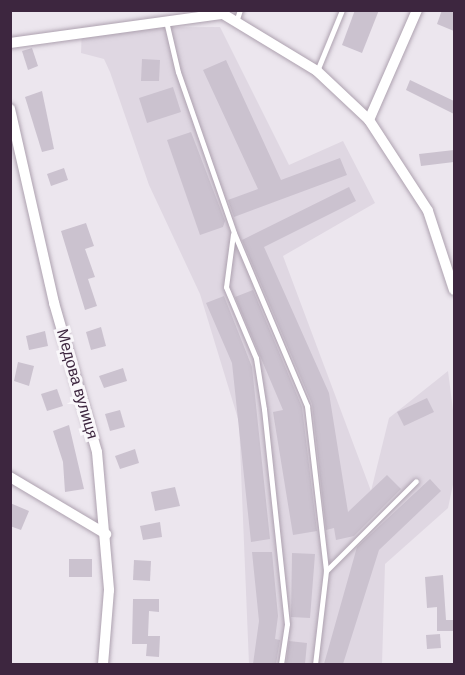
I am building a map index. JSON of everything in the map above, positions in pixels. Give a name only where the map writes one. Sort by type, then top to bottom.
[{"type":"street","points":[[369,120],[417,10]]},
{"type":"street","points":[[10,43],[223,14],[317,71],[369,120],[428,211],[454,290]]},
{"type":"street","name":"Медова вулиця","points":[[10,109],[54,303],[97,452],[106,534],[109,590],[103,664]]},
{"type":"street","points":[[10,477],[106,534]]},
{"type":"lane","points":[[236,22],[240,10]]},
{"type":"lane","points":[[317,71],[342,10]]},
{"type":"lane","points":[[166,20],[178,72],[234,233],[307,405],[326,572],[315,664]]},
{"type":"lane","points":[[234,233],[226,287],[256,358],[264,409],[287,624],[281,664]]},
{"type":"lane","points":[[326,572],[416,481]]},
{"type":"shaded area","points":[[220,27],[289,165],[343,141],[375,203],[283,256],[371,491],[389,418],[448,371],[454,418],[454,480],[448,508],[385,564],[382,664],[249,664],[239,422],[200,294],[149,185],[110,72],[104,59],[81,53],[82,28]]},
{"type":"building","points":[[355,10],[379,10],[362,53],[342,45]]},
{"type":"building","points":[[442,10],[454,10],[454,31],[437,24]]},
{"type":"building","points":[[32,48],[38,66],[28,70],[22,51]]},
{"type":"building","points":[[142,59],[160,60],[159,81],[141,81]]},
{"type":"building","points":[[226,60],[281,180],[340,158],[347,175],[234,217],[228,200],[258,189],[203,70]]},
{"type":"building","points":[[410,80],[454,101],[454,114],[406,90]]},
{"type":"building","points":[[173,87],[181,112],[147,123],[139,98]]},
{"type":"building","points":[[42,91],[54,149],[42,152],[25,97]]},
{"type":"building","points":[[191,132],[225,221],[223,227],[200,235],[167,140]]},
{"type":"building","points":[[454,150],[454,162],[421,166],[419,154]]},
{"type":"building","points":[[64,168],[68,180],[51,186],[47,174]]},
{"type":"building","points":[[349,187],[356,201],[264,247],[329,393],[348,512],[387,475],[401,489],[354,536],[336,540],[334,528],[326,530],[312,404],[242,240]]},
{"type":"building","points":[[86,223],[94,246],[85,249],[95,277],[88,279],[97,306],[85,310],[61,231]]},
{"type":"building","points":[[253,290],[302,407],[317,531],[293,535],[273,412],[283,410],[235,297]]},
{"type":"building","points":[[224,296],[252,367],[270,539],[251,542],[232,363],[206,303]]},
{"type":"building","points":[[101,327],[106,346],[91,350],[86,332]]},
{"type":"building","points":[[45,331],[48,346],[29,350],[26,336]]},
{"type":"building","points":[[18,362],[34,366],[29,386],[14,381]]},
{"type":"building","points":[[123,368],[127,381],[104,388],[99,376]]},
{"type":"building","points":[[57,389],[63,406],[47,411],[41,394]]},
{"type":"building","points":[[427,398],[434,412],[404,426],[397,412]]},
{"type":"building","points":[[120,410],[125,427],[110,431],[105,414]]},
{"type":"building","points":[[69,425],[84,489],[65,492],[63,462],[53,431]]},
{"type":"building","points":[[135,449],[139,463],[120,469],[115,456]]},
{"type":"building","points":[[430,479],[441,491],[379,550],[343,664],[324,664],[357,547]]},
{"type":"building","points":[[175,487],[180,506],[155,511],[151,492]]},
{"type":"building","points":[[10,503],[29,511],[21,530],[10,526]]},
{"type":"building","points":[[160,522],[162,537],[143,540],[140,526]]},
{"type":"building","points":[[252,552],[272,552],[278,616],[275,639],[280,640],[276,664],[253,664],[259,621]]},
{"type":"building","points":[[292,553],[315,554],[310,618],[291,617]]},
{"type":"building","points":[[69,559],[92,559],[92,577],[69,577]]},
{"type":"building","points":[[134,560],[151,561],[150,581],[133,580]]},
{"type":"building","points":[[443,575],[446,620],[454,620],[454,631],[437,631],[437,607],[427,608],[425,577]]},
{"type":"building","points":[[133,599],[159,599],[159,612],[149,611],[148,636],[160,636],[159,657],[146,656],[147,644],[132,644]]},
{"type":"building","points":[[440,634],[441,648],[427,649],[426,635]]},
{"type":"building","points":[[289,641],[307,643],[305,664],[286,664]]}]
